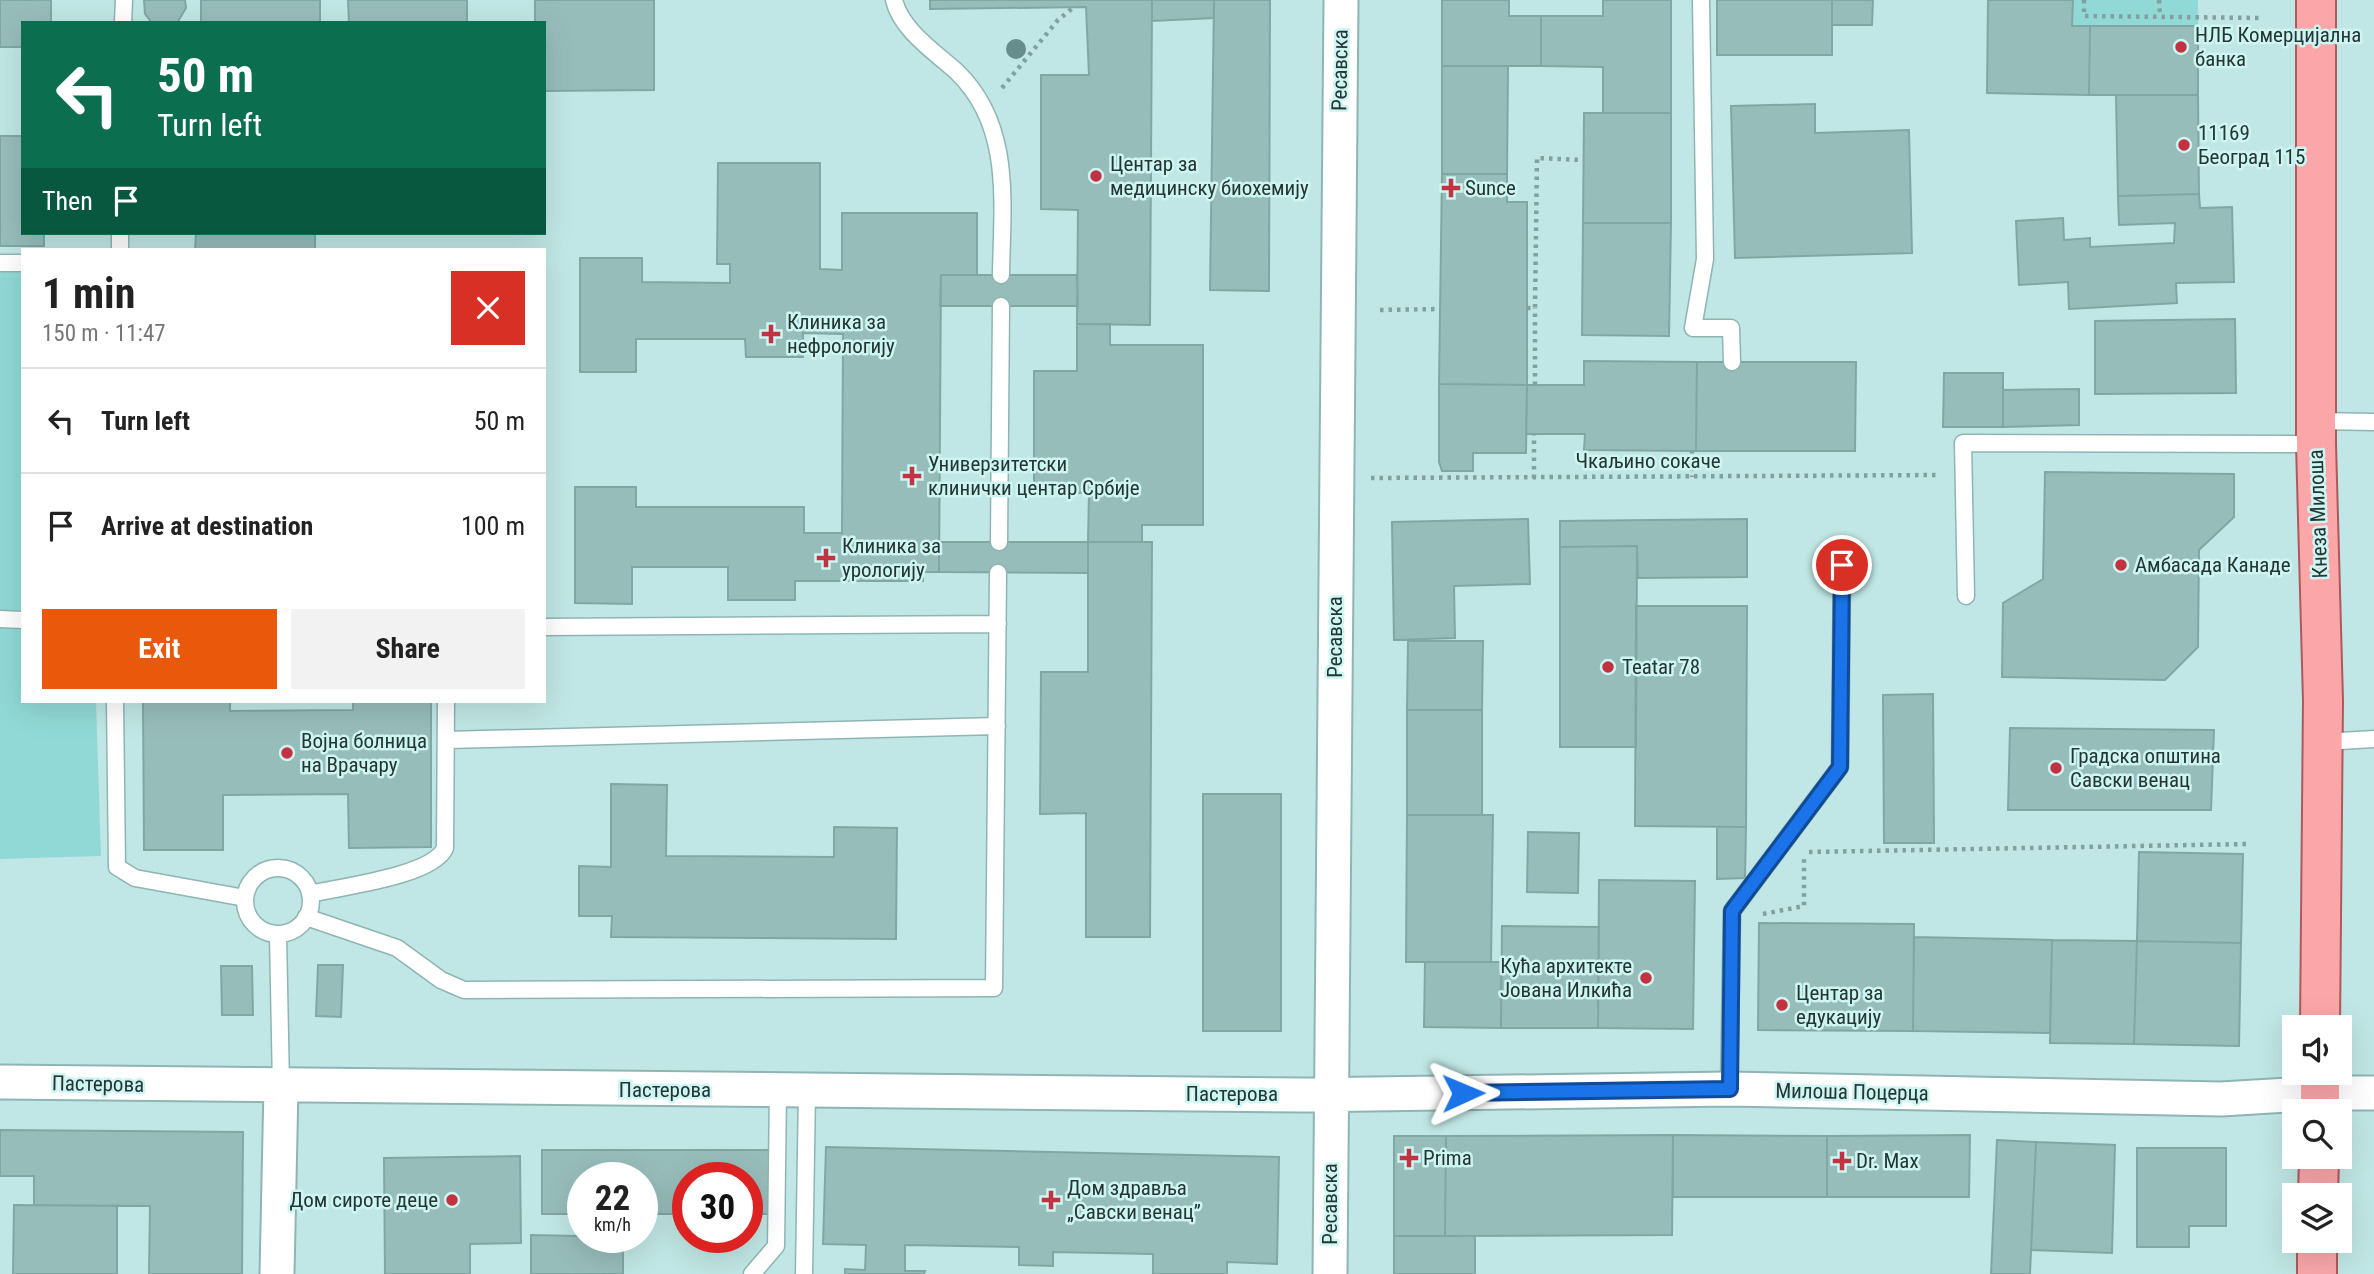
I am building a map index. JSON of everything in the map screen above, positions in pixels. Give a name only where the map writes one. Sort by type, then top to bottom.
[{"type":"main road","name":"Кнеза Милоша","points":[[2316,0],[2316,433],[2323,742],[2320,1015]]},
{"type":"main road","points":[[2317,1274],[2318,1253]]},
{"type":"street","name":"Ресавска","points":[[1330,1274],[1341,0]]},
{"type":"street","name":"Пастерова","points":[[0,1082],[281,1087],[1331,1095]]},
{"type":"street","points":[[277,1274],[281,1087]]},
{"type":"street","name":"Милоша Поцерца","points":[[1331,1095],[1730,1089],[2221,1099],[2320,1092],[2374,1093]]},
{"type":"lane","points":[[123,21],[124,0]]},
{"type":"lane","points":[[894,0],[907,24],[973,91],[995,132],[1002,185],[1001,275]]},
{"type":"lane","points":[[1701,0],[1705,259],[1693,328],[1731,328],[1732,362]]},
{"type":"lane","points":[[0,263],[21,262]]},
{"type":"lane","points":[[999,542],[1001,306]]},
{"type":"lane","points":[[1966,596],[1961,475],[1963,443],[2316,433],[2374,422]]},
{"type":"lane","points":[[1730,1089],[1732,911],[1840,767],[1842,565]]},
{"type":"lane","points":[[306,917],[409,953],[441,980],[464,990],[994,988],[998,573]]},
{"type":"lane","points":[[0,619],[21,620]]},
{"type":"lane","points":[[546,627],[998,624]]},
{"type":"lane","points":[[115,703],[117,867],[135,878],[245,898]]},
{"type":"lane","points":[[310,894],[422,868],[439,858],[445,848],[446,703]]},
{"type":"lane","points":[[446,740],[997,726]]},
{"type":"lane","points":[[2323,742],[2374,739]]},
{"type":"lane","points":[[279,868],[296,874],[310,894],[306,917],[294,929],[278,934],[255,925],[248,915],[245,898],[256,876],[267,870],[279,868]]},
{"type":"lane","points":[[278,934],[281,1087]]},
{"type":"lane","points":[[752,1274],[776,1246],[792,1091]]},
{"type":"lane","points":[[792,1091],[804,1274]]},
{"type":"path","points":[[2084,0],[2084,16],[2259,18]]},
{"type":"path","points":[[2160,0],[2160,16]]},
{"type":"path","points":[[997,94],[1058,20],[1074,7]]},
{"type":"path","points":[[1535,385],[1537,158],[1583,160]]},
{"type":"path","points":[[1527,308],[1535,308]]},
{"type":"path","points":[[1380,310],[1440,309]]},
{"type":"path","points":[[1534,434],[1534,478]]},
{"type":"path","points":[[1692,450],[1692,477]]},
{"type":"path","name":"Чкаљино сокаче","points":[[1336,479],[1961,475]]},
{"type":"path","points":[[1756,915],[1804,906],[1804,852],[2246,844]]},
{"type":"shaded area","points":[[2073,0],[2198,0],[2198,26],[2073,26]]},
{"type":"shaded area","points":[[21,266],[21,703],[96,703],[101,856],[0,859],[0,267]]},
{"type":"building","points":[[0,0],[51,0],[51,21],[21,21],[21,47],[0,47]]},
{"type":"building","points":[[144,0],[185,0],[186,8],[178,21],[150,21],[145,14]]},
{"type":"building","points":[[201,0],[320,0],[320,21],[201,21]]},
{"type":"building","points":[[348,0],[467,0],[467,21],[349,21]]},
{"type":"building","points":[[535,0],[654,0],[654,90],[546,91],[546,21],[535,21]]},
{"type":"building","name":"Центар за медицинску биохемију","points":[[930,0],[1152,0],[1150,325],[1077,324],[1078,210],[1041,209],[1041,75],[1089,75],[1086,7],[930,9]]},
{"type":"building","points":[[1152,0],[1214,0],[1214,18],[1152,21]]},
{"type":"building","points":[[1214,0],[1270,0],[1269,291],[1210,290]]},
{"type":"building","points":[[1442,0],[1509,0],[1509,16],[1541,16],[1541,66],[1442,66]]},
{"type":"building","points":[[1603,0],[1671,0],[1671,113],[1603,113],[1603,67],[1541,66],[1541,16],[1603,16]]},
{"type":"building","points":[[1717,0],[1832,0],[1832,55],[1717,55]]},
{"type":"building","points":[[1832,0],[1873,0],[1872,25],[1832,25]]},
{"type":"building","points":[[1988,0],[2073,0],[2072,26],[2090,26],[2089,95],[1987,93]]},
{"type":"building","points":[[2090,26],[2198,26],[2198,95],[2089,95]]},
{"type":"building","points":[[1442,66],[1508,66],[1507,174],[1442,174]]},
{"type":"building","points":[[2116,95],[2198,95],[2199,194],[2118,196]]},
{"type":"building","points":[[1815,104],[1815,133],[1909,130],[1912,253],[1735,258],[1731,106]]},
{"type":"building","points":[[1584,113],[1671,113],[1671,223],[1583,223]]},
{"type":"building","points":[[0,136],[21,136],[21,235],[44,235],[44,246],[0,246]]},
{"type":"building","points":[[718,163],[820,163],[820,269],[842,270],[842,213],[977,213],[977,275],[941,275],[939,572],[923,572],[923,581],[795,581],[795,600],[728,600],[728,567],[632,567],[632,604],[575,603],[575,487],[636,487],[636,507],[804,507],[804,533],[842,533],[843,334],[803,333],[803,357],[746,357],[745,339],[636,339],[636,372],[580,372],[580,258],[642,258],[642,282],[730,283],[730,264],[717,264]]},
{"type":"building","points":[[1442,174],[1507,174],[1507,202],[1527,202],[1527,385],[1439,384]]},
{"type":"building","points":[[2199,194],[2200,208],[2232,207],[2234,282],[2176,283],[2177,303],[2069,309],[2068,282],[2019,285],[2016,221],[2063,218],[2064,240],[2090,238],[2090,247],[2174,243],[2175,223],[2119,225],[2118,196]]},
{"type":"building","points":[[1583,223],[1671,223],[1669,336],[1582,335]]},
{"type":"building","points":[[196,235],[315,235],[315,248],[195,248]]},
{"type":"building","points":[[941,275],[1077,275],[1078,306],[940,306]]},
{"type":"building","points":[[2235,319],[2236,393],[2095,394],[2095,321]]},
{"type":"building","points":[[1077,324],[1110,324],[1110,345],[1203,345],[1203,525],[1142,525],[1142,542],[1088,542],[1089,493],[1034,493],[1034,371],[1077,371]]},
{"type":"building","points":[[1584,361],[1697,362],[1696,451],[1584,450],[1585,434],[1526,434],[1527,385],[1584,385]]},
{"type":"building","points":[[1697,362],[1856,362],[1855,451],[1696,451]]},
{"type":"building","points":[[1944,373],[2003,373],[2003,427],[1943,427]]},
{"type":"building","points":[[1439,384],[1527,385],[1526,453],[1473,453],[1473,471],[1442,471],[1439,462]]},
{"type":"building","points":[[2079,389],[2079,425],[2003,427],[2003,390]]},
{"type":"building","name":"Амбасада Канаде","points":[[2045,472],[2234,474],[2234,517],[2199,550],[2198,647],[2165,680],[2002,677],[2003,603],[2043,579]]},
{"type":"building","points":[[1528,519],[1530,584],[1454,586],[1455,638],[1394,640],[1392,522]]},
{"type":"building","points":[[1747,519],[1747,577],[1638,578],[1637,546],[1560,547],[1560,521]]},
{"type":"building","points":[[939,542],[1088,542],[1088,573],[939,572]]},
{"type":"building","points":[[1088,542],[1152,542],[1150,937],[1086,937],[1086,813],[1040,814],[1041,672],[1088,672]]},
{"type":"building","points":[[1637,546],[1636,747],[1560,747],[1560,547]]},
{"type":"building","points":[[1636,606],[1747,606],[1746,827],[1635,826]]},
{"type":"building","points":[[1408,641],[1483,641],[1482,710],[1407,710]]},
{"type":"building","points":[[1933,694],[1934,843],[1884,843],[1883,695]]},
{"type":"building","name":"Војна болница на Врачару","points":[[143,703],[230,703],[230,711],[353,710],[353,703],[431,703],[431,847],[349,848],[348,794],[223,795],[223,850],[144,850]]},
{"type":"building","points":[[1407,710],[1482,710],[1482,815],[1407,815]]},
{"type":"building","points":[[2010,728],[2214,730],[2211,810],[2008,810]]},
{"type":"building","points":[[611,784],[667,785],[666,856],[834,857],[834,827],[897,828],[896,939],[611,937],[612,916],[579,916],[579,866],[611,867]]},
{"type":"building","points":[[1203,794],[1281,794],[1281,1031],[1203,1031]]},
{"type":"building","points":[[1407,815],[1493,815],[1491,962],[1406,962]]},
{"type":"building","points":[[1717,827],[1746,827],[1745,878],[1717,879]]},
{"type":"building","points":[[1528,832],[1579,833],[1578,893],[1527,892]]},
{"type":"building","points":[[2139,852],[2243,854],[2241,943],[2137,941]]},
{"type":"building","name":"Кућа архитекте Јована Илкића","points":[[1599,880],[1695,881],[1693,1029],[1598,1028]]},
{"type":"building","points":[[1759,923],[1914,924],[1913,1031],[1758,1030]]},
{"type":"building","points":[[1502,926],[1599,927],[1598,1028],[1501,1028]]},
{"type":"building","points":[[1914,937],[2052,940],[2050,1033],[1913,1031]]},
{"type":"building","points":[[2052,940],[2137,941],[2134,1044],[2050,1043]]},
{"type":"building","points":[[2137,941],[2241,943],[2239,1046],[2134,1044]]},
{"type":"building","points":[[1425,962],[1501,962],[1501,1028],[1424,1027]]},
{"type":"building","points":[[318,965],[343,965],[341,1017],[316,1016]]},
{"type":"building","points":[[221,966],[252,966],[253,1015],[222,1015]]},
{"type":"building","points":[[0,1130],[243,1132],[242,1274],[149,1274],[150,1206],[34,1205],[34,1176],[0,1176]]},
{"type":"building","points":[[1673,1135],[1672,1235],[1445,1236],[1446,1136]]},
{"type":"building","points":[[1673,1135],[1827,1136],[1827,1197],[1673,1197]]},
{"type":"building","points":[[1970,1135],[1969,1197],[1827,1197],[1827,1136]]},
{"type":"building","points":[[1394,1136],[1446,1136],[1445,1236],[1394,1236]]},
{"type":"building","points":[[1997,1140],[2036,1142],[2030,1274],[1991,1274]]},
{"type":"building","points":[[2036,1142],[2115,1145],[2112,1253],[2031,1250]]},
{"type":"building","name":"Дом здравља „Савски венац”","points":[[826,1147],[1279,1157],[1277,1264],[1227,1262],[1227,1274],[1153,1274],[1153,1254],[1053,1252],[1053,1266],[1019,1265],[1019,1247],[905,1245],[905,1271],[925,1271],[924,1274],[845,1274],[845,1269],[865,1270],[866,1245],[823,1244]]},
{"type":"building","points":[[2137,1148],[2226,1148],[2226,1226],[2189,1226],[2189,1247],[2137,1247]]},
{"type":"building","points":[[542,1150],[771,1150],[771,1214],[763,1214],[763,1162],[672,1162],[672,1214],[658,1214],[658,1162],[567,1162],[567,1214],[542,1214]]},
{"type":"building","name":"Дом сироте деце","points":[[520,1156],[521,1243],[470,1244],[470,1274],[385,1274],[384,1158]]},
{"type":"building","points":[[14,1205],[117,1206],[117,1274],[13,1274]]},
{"type":"building","points":[[531,1235],[567,1236],[567,1253],[623,1253],[623,1274],[531,1274]]},
{"type":"building","points":[[1394,1236],[1475,1236],[1475,1274],[1394,1274]]},
{"type":"place","name":"НЛБ Комерцијална банка","points":[[2181,47]]},
{"type":"place","name":"11169 Београд 115","points":[[2184,145]]},
{"type":"place","name":"Центар за медицинску биохемију","points":[[1096,176]]},
{"type":"place","name":"Sunce","points":[[1451,188]]},
{"type":"place","name":"Клиника за нефрологију","points":[[771,334]]},
{"type":"place","name":"Универзитетски клинички центар Србије","points":[[912,476]]},
{"type":"place","name":"Клиника за урологију","points":[[826,558]]},
{"type":"place","name":"Амбасада Канаде","points":[[2121,565]]},
{"type":"place","name":"Teatar 78","points":[[1608,667]]},
{"type":"place","name":"Војна болница на Врачару","points":[[287,753]]},
{"type":"place","name":"Градска општина Савски венац","points":[[2056,768]]},
{"type":"place","name":"Кућа архитекте Јована Илкића","points":[[1646,978]]},
{"type":"place","name":"Центар за едукацију","points":[[1782,1005]]},
{"type":"place","name":"Prima","points":[[1409,1158]]},
{"type":"place","name":"Dr. Max","points":[[1842,1161]]},
{"type":"place","name":"Дом сироте деце","points":[[452,1200]]},
{"type":"place","name":"Дом здравља „Савски венац”","points":[[1051,1200]]},
{"type":"route","points":[[1463,1093],[1730,1089],[1732,911],[1840,767],[1842,565]]}]
